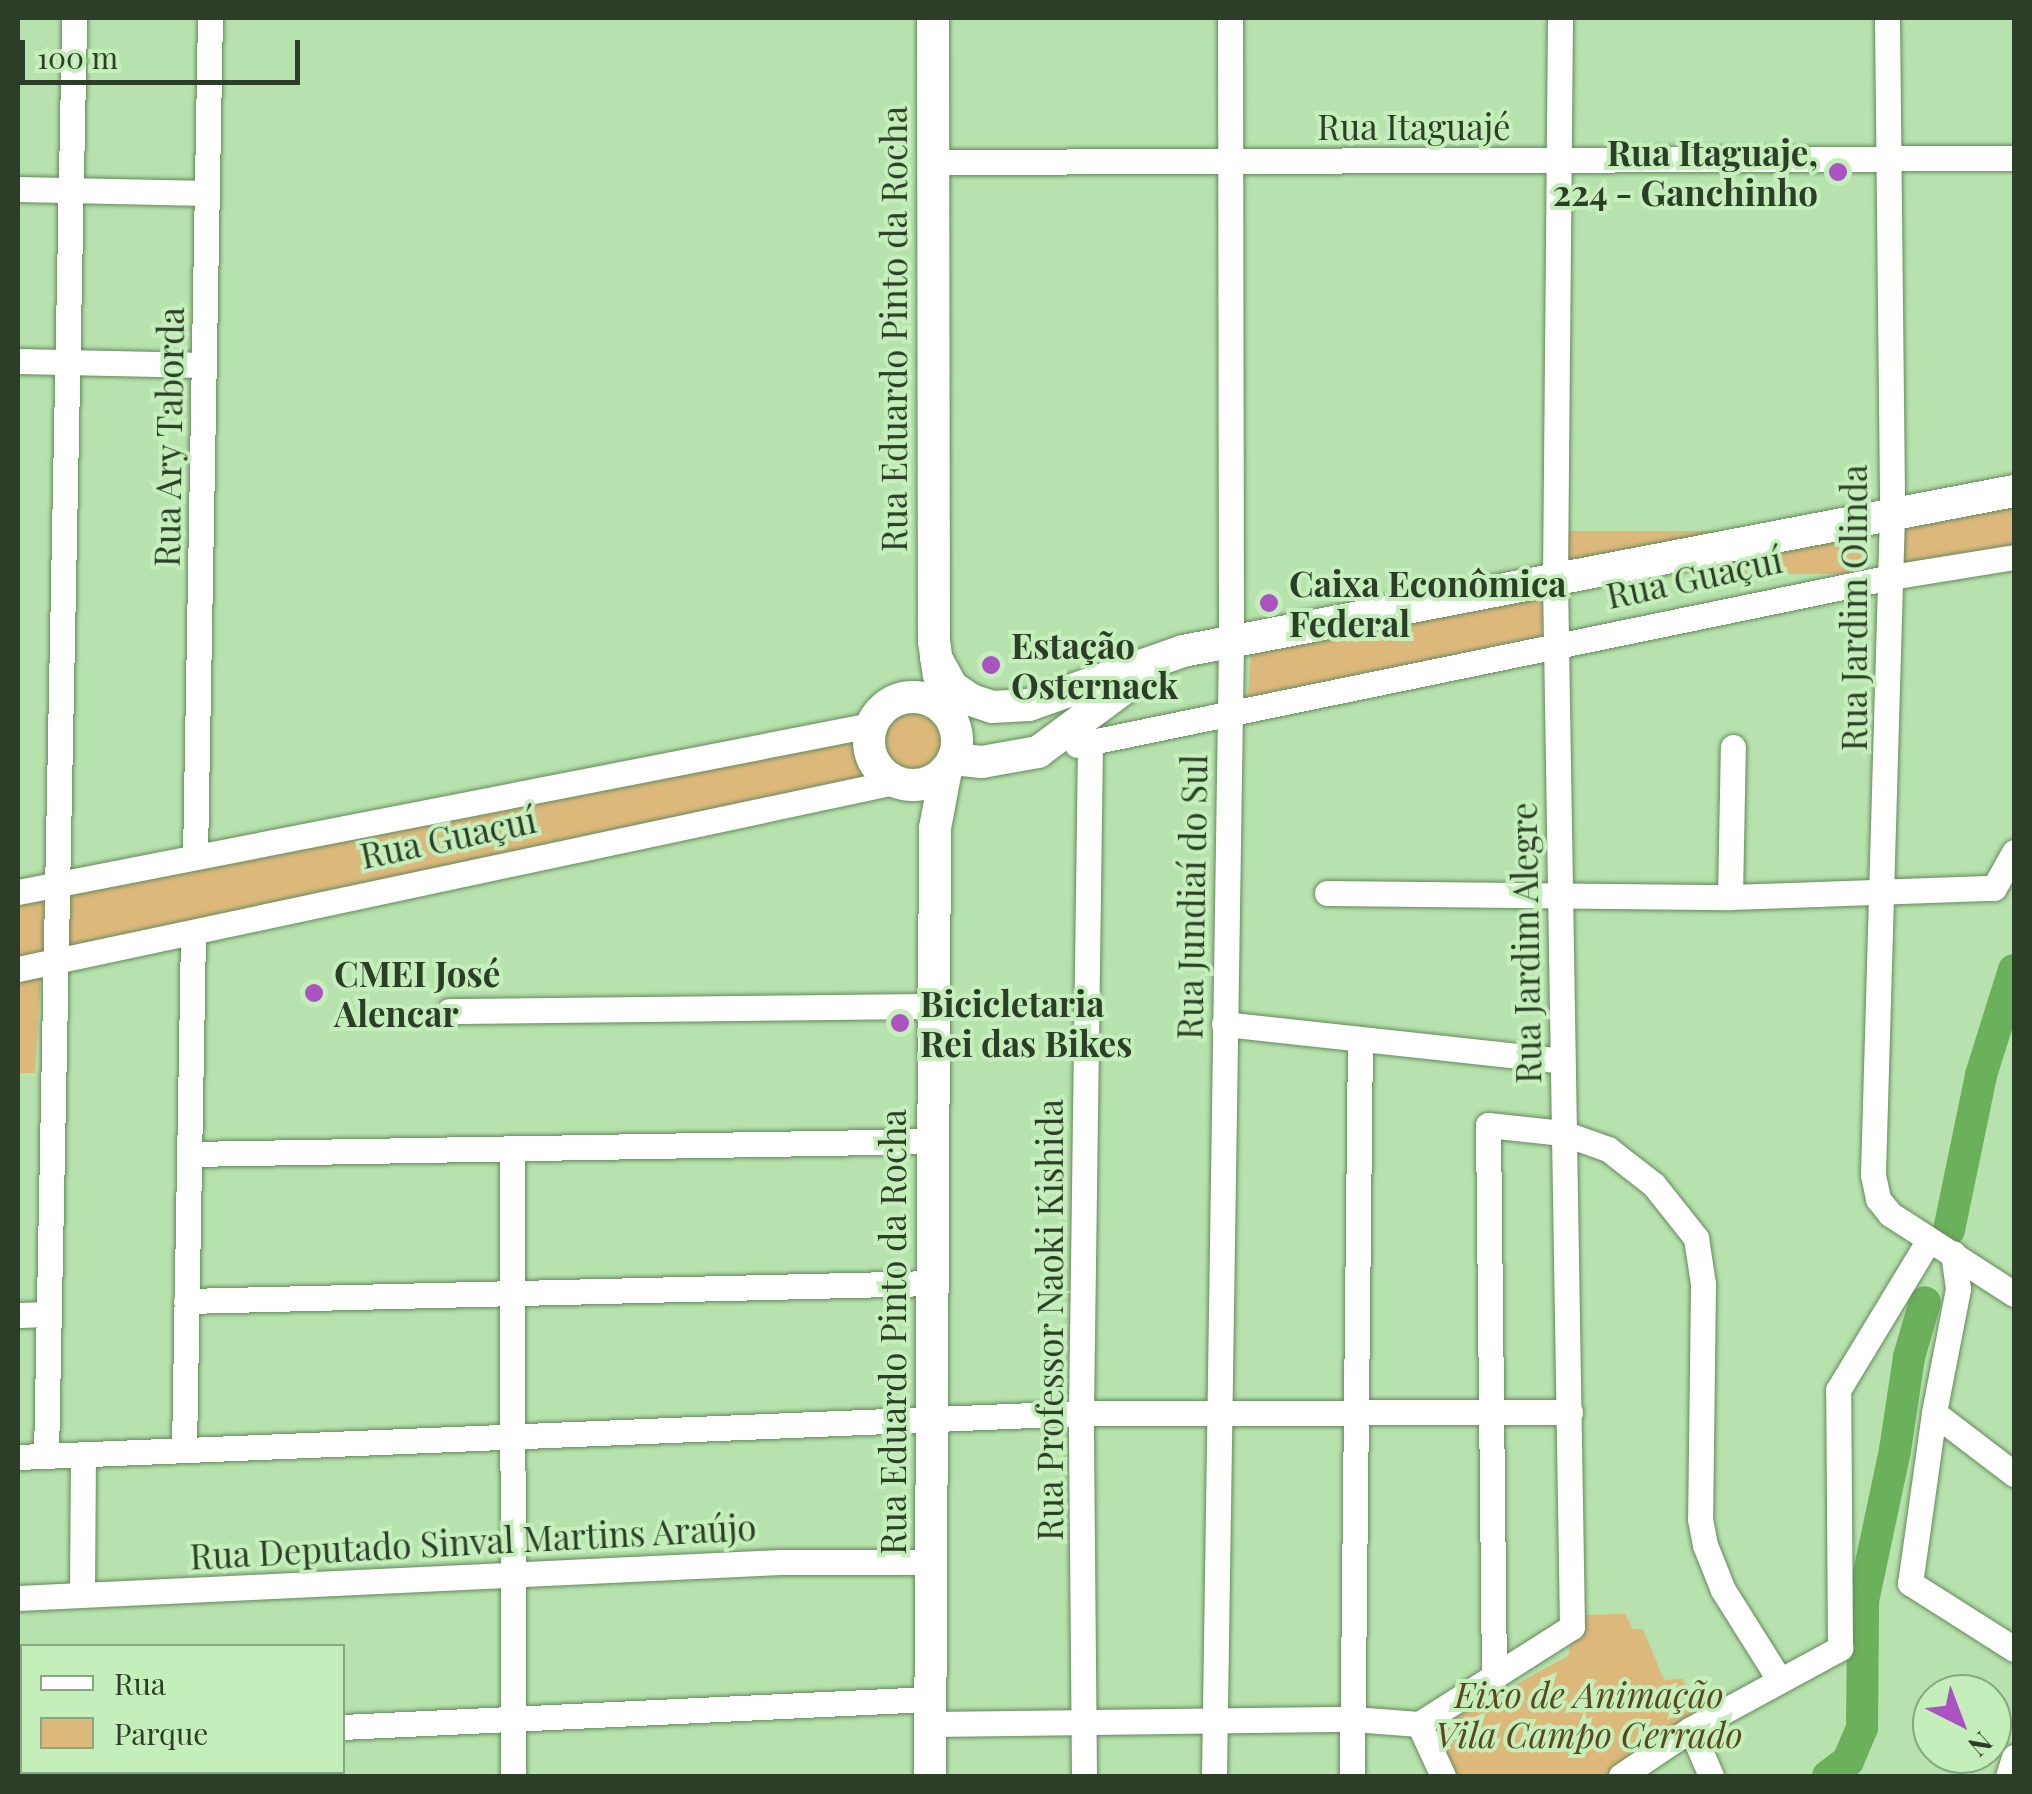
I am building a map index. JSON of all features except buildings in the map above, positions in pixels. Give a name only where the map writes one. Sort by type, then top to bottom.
[{"type":"main road","name":"Rua Eduardo Pinto da Rocha","points":[[933,18],[935,649],[948,715]]},
{"type":"main road","name":"Rua Guaçuí","points":[[948,715],[981,704],[1029,705],[1060,697],[1170,654],[2014,491]]},
{"type":"main road","name":"Rua Eduardo Pinto da Rocha","points":[[902,698],[935,649]]},
{"type":"main road","points":[[935,649],[952,686],[981,704]]},
{"type":"main road","name":"Rua Guaçuí","points":[[950,765],[1038,752],[1170,654]]},
{"type":"main road","points":[[900,784],[927,783],[950,765],[956,733],[948,715],[917,697],[889,704],[871,726],[868,739],[875,765],[900,784],[935,828]]},
{"type":"main road","points":[[1038,752],[1063,725],[1060,697]]},
{"type":"main road","name":"Rua Eduardo Pinto da Rocha","points":[[930,1776],[935,828],[950,765]]},
{"type":"street","points":[[46,1456],[74,18]]},
{"type":"street","name":"Rua Ary Taborda","points":[[195,857],[210,18]]},
{"type":"street","name":"Rua Jundiaí do Sul","points":[[1214,1776],[1231,642],[1230,18]]},
{"type":"street","name":"Rua Jardim Alegre","points":[[1419,1724],[1572,1627],[1555,579],[1560,18]]},
{"type":"street","name":"Rua Jardim Olinda","points":[[1888,18],[1892,514],[1884,893],[1873,1166],[1878,1198],[1890,1214],[1930,1240]]},
{"type":"street","name":"Rua Itaguajé","points":[[933,162],[2014,158]]},
{"type":"street","points":[[18,189],[207,193]]},
{"type":"street","points":[[18,361],[204,365]]},
{"type":"street","name":"Rua Guaçuí","points":[[1038,752],[1890,577],[2014,557]]},
{"type":"street","name":"Rua Guaçuí","points":[[18,892],[871,726]]},
{"type":"street","name":"Rua Professor Naoki Kishida","points":[[1084,1776],[1082,1413],[1090,743]]},
{"type":"street","points":[[1730,897],[1733,747]]},
{"type":"street","name":"Rua Guaçuí","points":[[18,970],[900,784]]},
{"type":"street","points":[[1326,893],[1730,897],[1994,888],[2014,852]]},
{"type":"street","points":[[184,1450],[193,933]]},
{"type":"street","points":[[449,1011],[934,1006]]},
{"type":"street","points":[[1224,1024],[1562,1061]]},
{"type":"street","points":[[1352,1776],[1360,1041]]},
{"type":"street","points":[[1494,1678],[1488,1125],[1562,1133],[1608,1149],[1630,1163],[1684,1218],[1696,1238],[1703,1284],[1700,1519],[1705,1545],[1729,1601],[1780,1681]]},
{"type":"street","points":[[189,1154],[933,1141]]},
{"type":"street","points":[[512,1148],[513,1776]]},
{"type":"street","points":[[1621,1776],[1691,1729],[1840,1648],[1838,1390],[1930,1240],[2014,1294]]},
{"type":"street","points":[[1953,1253],[1958,1289],[1934,1413],[1910,1584],[2014,1649]]},
{"type":"street","points":[[186,1301],[932,1283]]},
{"type":"street","points":[[18,1314],[49,1314]]},
{"type":"street","points":[[18,1457],[1082,1413],[1570,1412]]},
{"type":"street","points":[[1934,1413],[2014,1474]]},
{"type":"street","points":[[82,1595],[83,1454]]},
{"type":"street","name":"Rua Deputado Sinval Martins Araújo","points":[[18,1598],[780,1562],[931,1562]]},
{"type":"street","points":[[345,1727],[512,1719],[930,1711],[1084,1722],[1353,1719],[1419,1724],[1443,1776]]},
{"type":"street","points":[[1691,1729],[1711,1776]]},
{"type":"street","points":[[2008,1776],[2014,1757]]},
{"type":"green space","points":[[2014,505],[2014,546],[1901,567],[1903,524]]},
{"type":"green space","points":[[1567,531],[1866,531],[1866,574],[1567,574]]},
{"type":"green space","points":[[1543,596],[1542,636],[1248,697],[1251,652]]},
{"type":"green space","points":[[912,704],[939,715],[950,742],[939,769],[912,780],[885,769],[874,742],[885,715]]},
{"type":"green space","points":[[856,740],[869,780],[67,948],[67,892]]},
{"type":"green space","points":[[43,897],[45,952],[18,957],[18,902]]},
{"type":"green space","points":[[41,976],[35,1073],[18,1073],[18,980]]},
{"type":"green space","name":"Eixo de Animação Vila Campo Cerrado","points":[[1625,1614],[1633,1629],[1643,1629],[1664,1680],[1682,1679],[1703,1715],[1604,1776],[1453,1776],[1438,1742],[1449,1721],[1568,1656],[1577,1615]]},
{"type":"waterway","points":[[1949,1230],[1981,1075],[2014,970]]},
{"type":"waterway","points":[[1828,1776],[1848,1761],[1862,1728],[1863,1601],[1895,1450],[1909,1357],[1925,1302]]},
{"type":"place","name":"Rua Itaguaje, 224 - Ganchinho","points":[[1838,172]]},
{"type":"place","name":"Caixa Econômica Federal","points":[[1269,603]]},
{"type":"place","name":"Estação Osternack","points":[[991,665]]},
{"type":"place","name":"CMEI José Alencar","points":[[314,993]]},
{"type":"place","name":"Bicicletaria Rei das Bikes","points":[[900,1023]]}]
